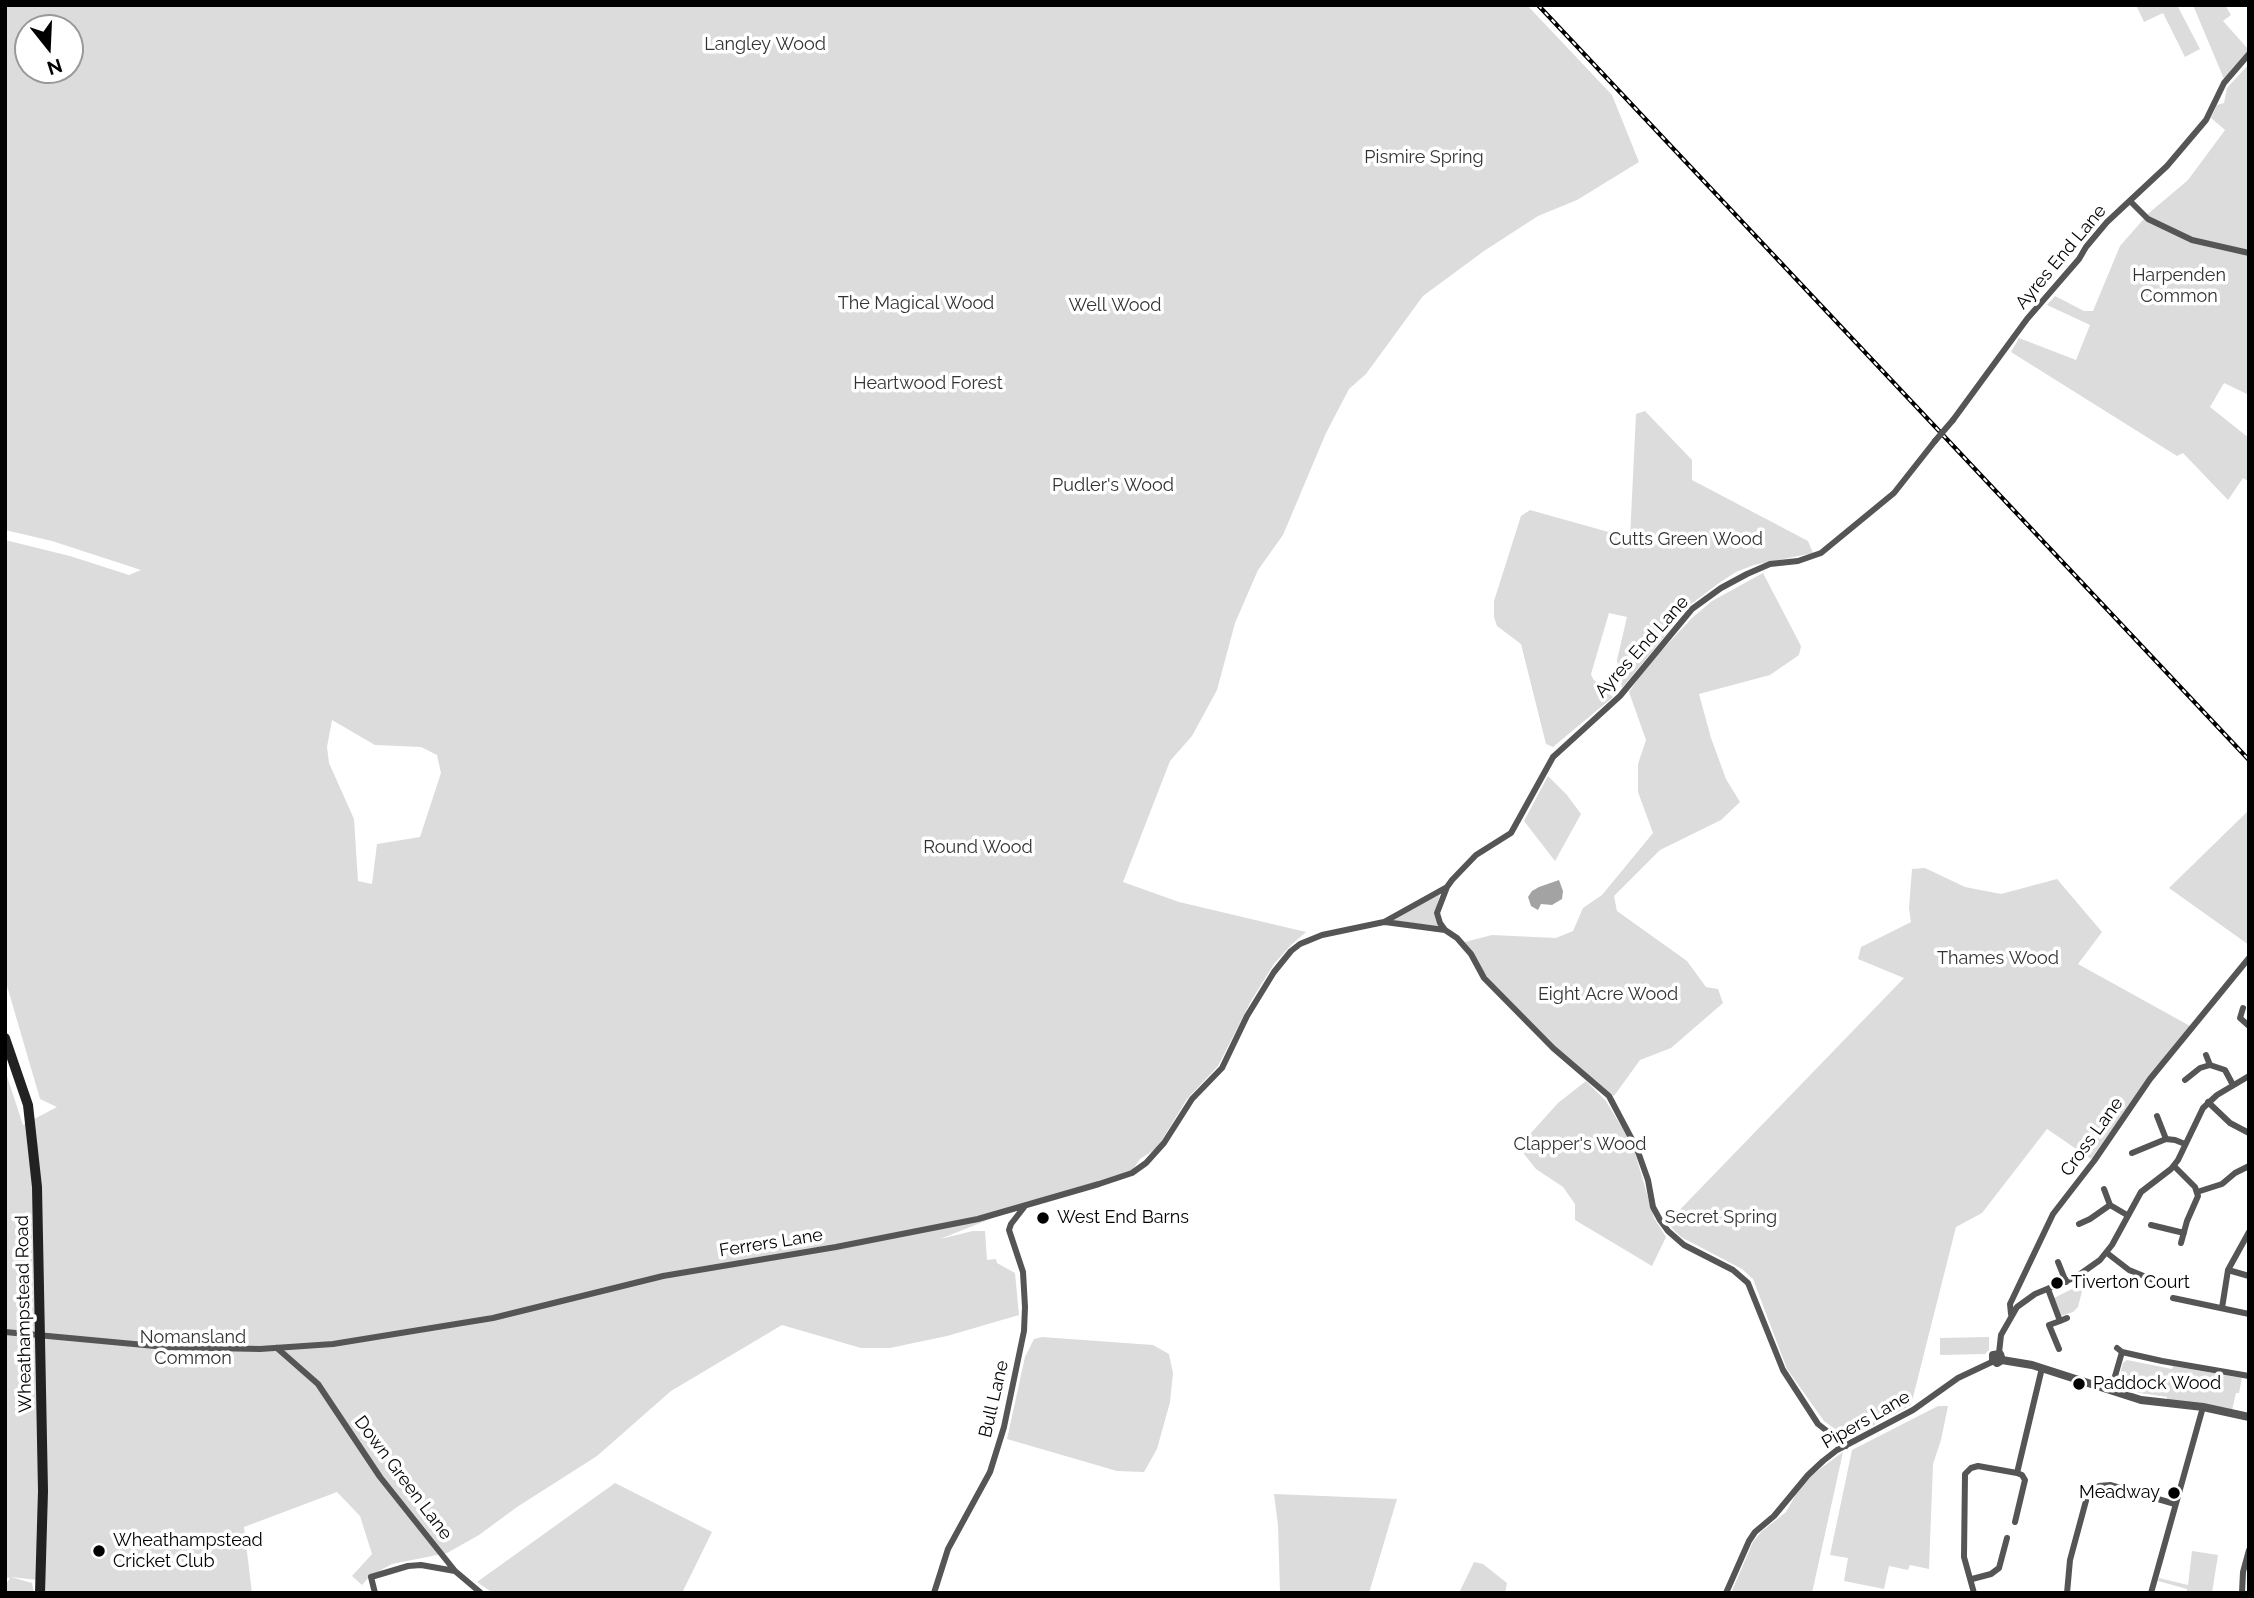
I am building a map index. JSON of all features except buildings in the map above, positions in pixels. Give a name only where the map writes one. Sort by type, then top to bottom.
[{"type":"main road","name":"Wheathampstead Road","points":[[5,1038],[28,1105],[37,1200],[43,1531],[40,1593]]},
{"type":"street","name":"Ayres End Lane","points":[[1446,930],[1437,913],[1447,887],[1476,855],[1511,833],[1553,757],[1620,696],[1692,609],[1747,573],[1770,564],[1798,561],[1821,552],[1894,493],[1953,420],[2038,305],[2107,222],[2167,166],[2206,120],[2224,83],[2249,54]]},
{"type":"street","points":[[2130,201],[2148,219],[2192,240],[2249,253]]},
{"type":"street","name":"Ferrers Lane","points":[[5,1332],[166,1347],[277,1348],[359,1340],[493,1318],[663,1276],[836,1247],[978,1219],[1026,1206],[1132,1172],[1146,1163],[1175,1129],[1192,1099],[1222,1068],[1247,1016],[1274,972],[1300,944],[1322,935],[1384,922],[1447,887]]},
{"type":"street","name":"Ferrers Lane","points":[[1384,922],[1446,930]]},
{"type":"street","points":[[1446,930],[1471,954],[1484,978],[1553,1048],[1609,1096],[1637,1149],[1648,1180],[1653,1207],[1660,1220],[1684,1245],[1733,1270],[1748,1283],[1783,1370],[1818,1424],[1846,1446]]},
{"type":"street","name":"Cross Lane","points":[[1998,1358],[2001,1335],[2011,1314],[2010,1304],[2053,1214],[2094,1161],[2150,1079],[2249,958]]},
{"type":"street","points":[[2243,1008],[2240,1018],[2249,1026]]},
{"type":"street","points":[[2206,1055],[2210,1065]]},
{"type":"street","points":[[2185,1080],[2200,1068],[2210,1065],[2225,1070],[2233,1085]]},
{"type":"street","points":[[2011,1314],[2029,1297],[2066,1282],[2093,1266],[2107,1253],[2127,1215],[2146,1187],[2174,1166],[2199,1113],[2208,1102],[2249,1076]]},
{"type":"street","points":[[2208,1102],[2230,1123],[2249,1133]]},
{"type":"street","points":[[2157,1116],[2166,1139]]},
{"type":"street","points":[[2132,1153],[2166,1139],[2185,1144]]},
{"type":"street","points":[[2174,1166],[2197,1192],[2181,1243]]},
{"type":"street","points":[[2197,1192],[2222,1184],[2239,1170],[2249,1166]]},
{"type":"street","points":[[2104,1189],[2110,1205],[2127,1215]]},
{"type":"street","points":[[2079,1224],[2110,1205]]},
{"type":"street","name":"Bull Lane","points":[[934,1593],[948,1549],[990,1472],[1004,1427],[1024,1331],[1025,1307],[1023,1272],[1009,1230],[1026,1206]]},
{"type":"street","points":[[2151,1225],[2184,1233]]},
{"type":"street","points":[[2222,1308],[2228,1270],[2249,1232]]},
{"type":"street","points":[[2107,1253],[2129,1270],[2163,1284]]},
{"type":"street","points":[[2058,1262],[2066,1282]]},
{"type":"street","points":[[2228,1270],[2249,1276]]},
{"type":"street","points":[[2048,1289],[2064,1320],[2049,1325],[2059,1349]]},
{"type":"street","points":[[2173,1298],[2249,1314]]},
{"type":"street","name":"Down Green Lane","points":[[277,1348],[318,1384],[380,1477],[455,1571],[481,1593]]},
{"type":"street","points":[[2111,1390],[2119,1350],[2249,1376]]},
{"type":"street","points":[[1998,1358],[2042,1368],[2141,1400],[2203,1407],[2249,1416]]},
{"type":"street","name":"Pipers Lane","points":[[1726,1593],[1755,1532],[1774,1516],[1808,1475],[1831,1455],[1913,1410],[1958,1378],[1998,1358]]},
{"type":"street","points":[[2017,1473],[2042,1368]]},
{"type":"street","points":[[2151,1593],[2203,1407]]},
{"type":"street","points":[[1974,1593],[1964,1557],[1965,1474],[1971,1468],[1978,1466],[2022,1475],[2025,1480],[2015,1522]]},
{"type":"street","points":[[2067,1593],[2070,1560],[2087,1497],[2092,1490],[2110,1485],[2175,1504]]},
{"type":"street","points":[[1972,1580],[1999,1568],[2007,1538]]},
{"type":"street","points":[[2242,1593],[2243,1572],[2249,1550]]},
{"type":"street","points":[[429,1566],[442,1553]]},
{"type":"street","points":[[375,1593],[371,1577],[408,1566],[429,1566],[455,1571]]},
{"type":"green space","points":[[5,5],[1527,5],[1612,95],[1639,162],[1577,200],[1538,216],[1484,251],[1423,296],[1366,374],[1349,389],[1326,433],[1283,535],[1258,570],[1235,623],[1217,690],[1192,736],[1170,761],[1123,882],[1179,902],[1306,932],[1274,964],[1251,1001],[1218,1066],[1187,1099],[1157,1148],[1140,1159],[1131,1172],[1046,1197],[940,1239],[973,1231],[985,1231],[987,1260],[996,1259],[997,1263],[1015,1273],[1019,1315],[947,1336],[890,1348],[861,1348],[782,1325],[671,1391],[597,1456],[517,1507],[479,1535],[447,1553],[392,1564],[370,1576],[362,1585],[352,1576],[372,1554],[360,1516],[337,1492],[244,1527],[252,1593],[37,1593],[38,1580],[11,1577],[32,1583],[34,1593],[5,1593],[5,1586],[10,1578],[5,1577],[5,1070],[23,1125],[57,1107],[40,1099],[5,979],[5,540],[70,556],[129,575],[141,570],[52,541],[5,530]],"holes":[[[332,720],[375,745],[421,747],[437,755],[441,773],[420,837],[377,844],[372,884],[358,881],[354,819],[329,763],[327,747]]]},
{"type":"green space","points":[[2136,5],[2177,5],[2200,49],[2185,57],[2163,13],[2144,22]]},
{"type":"green space","points":[[2193,5],[2225,5],[2231,15],[2223,21],[2249,50],[2224,79]]},
{"type":"green space","name":"Harpenden Common","points":[[2249,64],[2249,395],[2224,383],[2210,407],[2249,438],[2249,482],[2243,478],[2228,500],[2183,453],[2177,456],[2011,352],[2019,338],[2076,360],[2090,325],[2047,305],[2055,296],[2084,311],[2093,311],[2120,246],[2149,213],[2188,180],[2225,130],[2211,118],[2217,105],[2224,103],[2227,88]]},
{"type":"green space","name":"Cutts Green Wood","points":[[1645,411],[1692,460],[1692,480],[1808,541],[1813,553],[1754,565],[1719,583],[1691,604],[1622,688],[1617,660],[1627,617],[1609,613],[1591,674],[1613,697],[1553,747],[1546,744],[1521,644],[1497,626],[1494,601],[1521,516],[1530,510],[1630,538],[1636,414]]},
{"type":"green space","name":"Eight Acre Wood","points":[[1763,573],[1801,646],[1799,655],[1770,675],[1699,694],[1726,779],[1740,802],[1721,820],[1660,850],[1614,896],[1617,911],[1687,961],[1706,987],[1718,989],[1723,1003],[1671,1048],[1640,1060],[1614,1096],[1555,1048],[1484,974],[1465,942],[1492,935],[1556,938],[1573,931],[1583,908],[1602,895],[1653,833],[1638,792],[1638,764],[1646,740],[1629,692],[1647,666],[1692,618],[1712,601]]},
{"type":"green space","points":[[1548,776],[1581,814],[1555,861],[1524,821]]},
{"type":"green space","points":[[2249,810],[2249,945],[2169,888]]},
{"type":"green space","points":[[1925,868],[1965,887],[2001,894],[2057,879],[2102,932],[2078,964],[2190,1026],[2150,1075],[2091,1159],[2047,1129],[1982,1213],[1956,1227],[1911,1405],[1848,1439],[1824,1421],[1787,1369],[1753,1279],[1742,1269],[1681,1237],[1667,1223],[1904,978],[1858,959],[1861,947],[1911,922],[1909,908],[1912,869]]},
{"type":"green space","points":[[1440,894],[1435,912],[1438,926],[1390,920]]},
{"type":"green space","name":"Clapper's Wood","points":[[1586,1081],[1606,1101],[1633,1146],[1654,1218],[1666,1237],[1652,1266],[1575,1220],[1575,1204],[1563,1187],[1536,1169],[1524,1154],[1531,1133],[1558,1103]]},
{"type":"green space","points":[[2084,1283],[2078,1307],[2061,1316],[2054,1298]]},
{"type":"green space","points":[[1042,1337],[1153,1345],[1169,1354],[1173,1373],[1170,1402],[1157,1449],[1144,1472],[1117,1471],[1007,1439],[1025,1357],[1034,1339]]},
{"type":"green space","points":[[1989,1337],[1989,1350],[1985,1354],[1940,1355],[1940,1338]]},
{"type":"green space","points":[[2127,1360],[2242,1378],[2239,1393],[2236,1393],[2232,1410],[2140,1393],[2117,1386],[2123,1363]]},
{"type":"green space","points":[[1938,1406],[1948,1406],[1933,1464],[1929,1569],[1910,1565],[1908,1570],[1889,1566],[1884,1589],[1844,1581],[1848,1558],[1830,1555],[1852,1450]]},
{"type":"green space","points":[[1843,1452],[1812,1593],[1731,1593],[1753,1542],[1786,1512],[1809,1477]]},
{"type":"green space","points":[[615,1483],[712,1532],[682,1593],[493,1593],[477,1582]]},
{"type":"green space","points":[[1274,1494],[1397,1499],[1369,1593],[1280,1593],[1278,1525]]},
{"type":"green space","points":[[2192,1551],[2218,1555],[2212,1593],[2187,1593],[2187,1589],[2158,1581],[2159,1578],[2188,1585]]},
{"type":"green space","points":[[1474,1562],[1483,1564],[1507,1583],[1505,1593],[1459,1593]]},
{"type":"shaded area","points":[[1559,880],[1563,891],[1562,899],[1552,905],[1541,904],[1538,910],[1531,906],[1528,897],[1532,891]]},
{"type":"railway","points":[[1538,5],[2249,760]]},
{"type":"place","name":"West End Barns","points":[[1043,1218]]},
{"type":"place","name":"Tiverton Court","points":[[2057,1283]]},
{"type":"place","name":"Paddock Wood","points":[[2079,1384]]},
{"type":"place","name":"Meadway","points":[[2174,1493]]},
{"type":"place","name":"Wheathampstead Cricket Club","points":[[99,1551]]},
{"type":"park label","name":"Langley Wood","points":[[765,45]]},
{"type":"park label","name":"Pismire Spring","points":[[1424,158]]},
{"type":"park label","name":"The Magical Wood","points":[[916,304]]},
{"type":"park label","name":"Well Wood","points":[[1115,306]]},
{"type":"park label","name":"Heartwood Forest","points":[[928,384]]},
{"type":"park label","name":"Pudler's Wood","points":[[1113,486]]},
{"type":"park label","name":"Round Wood","points":[[978,848]]},
{"type":"park label","name":"Thames Wood","points":[[1998,959]]},
{"type":"park label","name":"Secret Spring","points":[[1721,1218]]},
{"type":"park label","name":"Nomansland Common","points":[[193,1348]]}]
